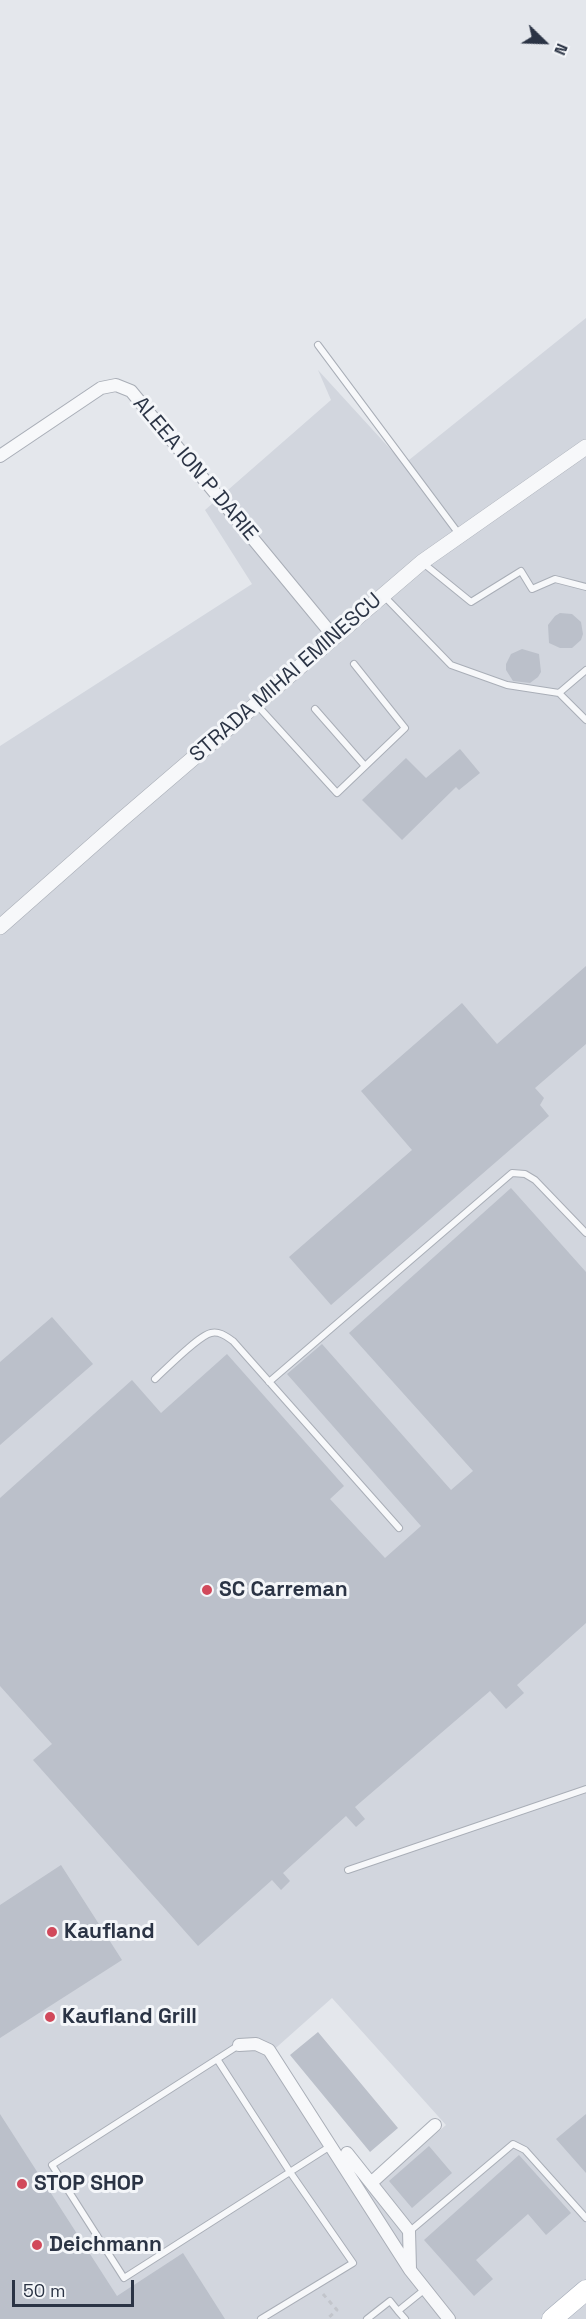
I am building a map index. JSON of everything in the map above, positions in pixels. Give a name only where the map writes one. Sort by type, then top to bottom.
[{"type":"main road","points":[[552,2319],[586,2290]]},
{"type":"street","name":"ALEEA ION P DARIE","points":[[0,456],[101,388],[116,385],[131,391],[334,637]]},
{"type":"street","name":"STRADA MIHAI EMINESCU","points":[[0,927],[422,562],[586,447]]},
{"type":"street","points":[[239,2045],[256,2043],[269,2050],[329,2147],[410,2270],[449,2319]]},
{"type":"street","points":[[371,2183],[435,2125]]},
{"type":"street","points":[[347,2153],[410,2231],[410,2270]]},
{"type":"lane","points":[[318,345],[460,536]]},
{"type":"lane","points":[[422,562],[471,602],[520,571],[532,589],[555,579],[586,587]]},
{"type":"lane","points":[[383,595],[451,665],[507,685],[559,693],[586,720]]},
{"type":"lane","points":[[256,704],[337,793],[405,728],[354,664]]},
{"type":"lane","points":[[559,693],[586,670]]},
{"type":"lane","points":[[315,709],[365,766]]},
{"type":"lane","points":[[269,1382],[512,1173],[525,1174],[535,1180],[586,1233]]},
{"type":"lane","points":[[154,1379],[198,1341],[211,1333],[224,1334],[233,1341],[399,1528]]},
{"type":"lane","points":[[348,1870],[586,1789]]},
{"type":"lane","points":[[239,2045],[52,2165],[124,2278],[329,2147]]},
{"type":"lane","points":[[217,2059],[290,2172],[353,2263],[261,2319]]},
{"type":"lane","points":[[410,2231],[513,2144],[525,2150],[586,2218]]},
{"type":"lane","points":[[398,2311],[424,2290]]},
{"type":"lane","points":[[367,2319],[390,2301],[405,2319]]},
{"type":"path","points":[[315,2286],[338,2310],[327,2319]]},
{"type":"shaded area","points":[[586,318],[586,2319],[0,2319],[0,746],[252,584],[205,510],[331,400],[318,370],[404,464]],"holes":[[[332,1998],[446,2125],[371,2190],[269,2054]]]},
{"type":"building","points":[[560,613],[572,614],[581,622],[583,634],[581,640],[572,648],[560,648],[549,643],[548,625]]},
{"type":"building","points":[[522,649],[539,654],[541,672],[530,683],[513,681],[506,670],[511,654]]},
{"type":"building","points":[[460,749],[480,773],[459,790],[456,787],[402,840],[362,800],[406,758],[426,778]]},
{"type":"building","points":[[586,966],[586,1044],[535,1088],[544,1098],[540,1105],[549,1116],[331,1305],[289,1257],[412,1150],[361,1091],[462,1003],[497,1044]]},
{"type":"building","name":"SC Carreman","points":[[511,1188],[586,1272],[586,1623],[517,1685],[524,1693],[506,1709],[490,1691],[355,1807],[365,1819],[356,1827],[346,1816],[283,1873],[290,1881],[281,1890],[272,1880],[198,1946],[33,1760],[52,1744],[0,1686],[0,1498],[132,1380],[161,1413],[227,1354],[344,1486],[330,1499],[385,1558],[421,1526],[287,1374],[322,1344],[451,1490],[473,1471],[349,1333]]},
{"type":"building","points":[[52,1317],[93,1364],[0,1445],[0,1362]]},
{"type":"building","name":"Kaufland","points":[[61,1865],[122,1960],[0,2038],[0,1905]]},
{"type":"building","points":[[318,2032],[398,2128],[370,2152],[290,2055]]},
{"type":"building","name":"STOP SHOP","points":[[0,2114],[117,2296],[183,2253],[225,2319],[0,2319]]},
{"type":"building","points":[[586,2114],[586,2173],[556,2139]]},
{"type":"building","points":[[429,2146],[452,2173],[412,2208],[389,2181]]},
{"type":"building","points":[[519,2155],[571,2213],[546,2235],[528,2214],[476,2260],[493,2279],[474,2296],[424,2240]]},
{"type":"place","name":"SC Carreman","points":[[207,1590]]},
{"type":"place","name":"Kaufland","points":[[52,1932]]},
{"type":"place","name":"Kaufland Grill","points":[[50,2017]]},
{"type":"place","name":"STOP SHOP","points":[[22,2184]]},
{"type":"place","name":"Deichmann","points":[[37,2245]]}]
